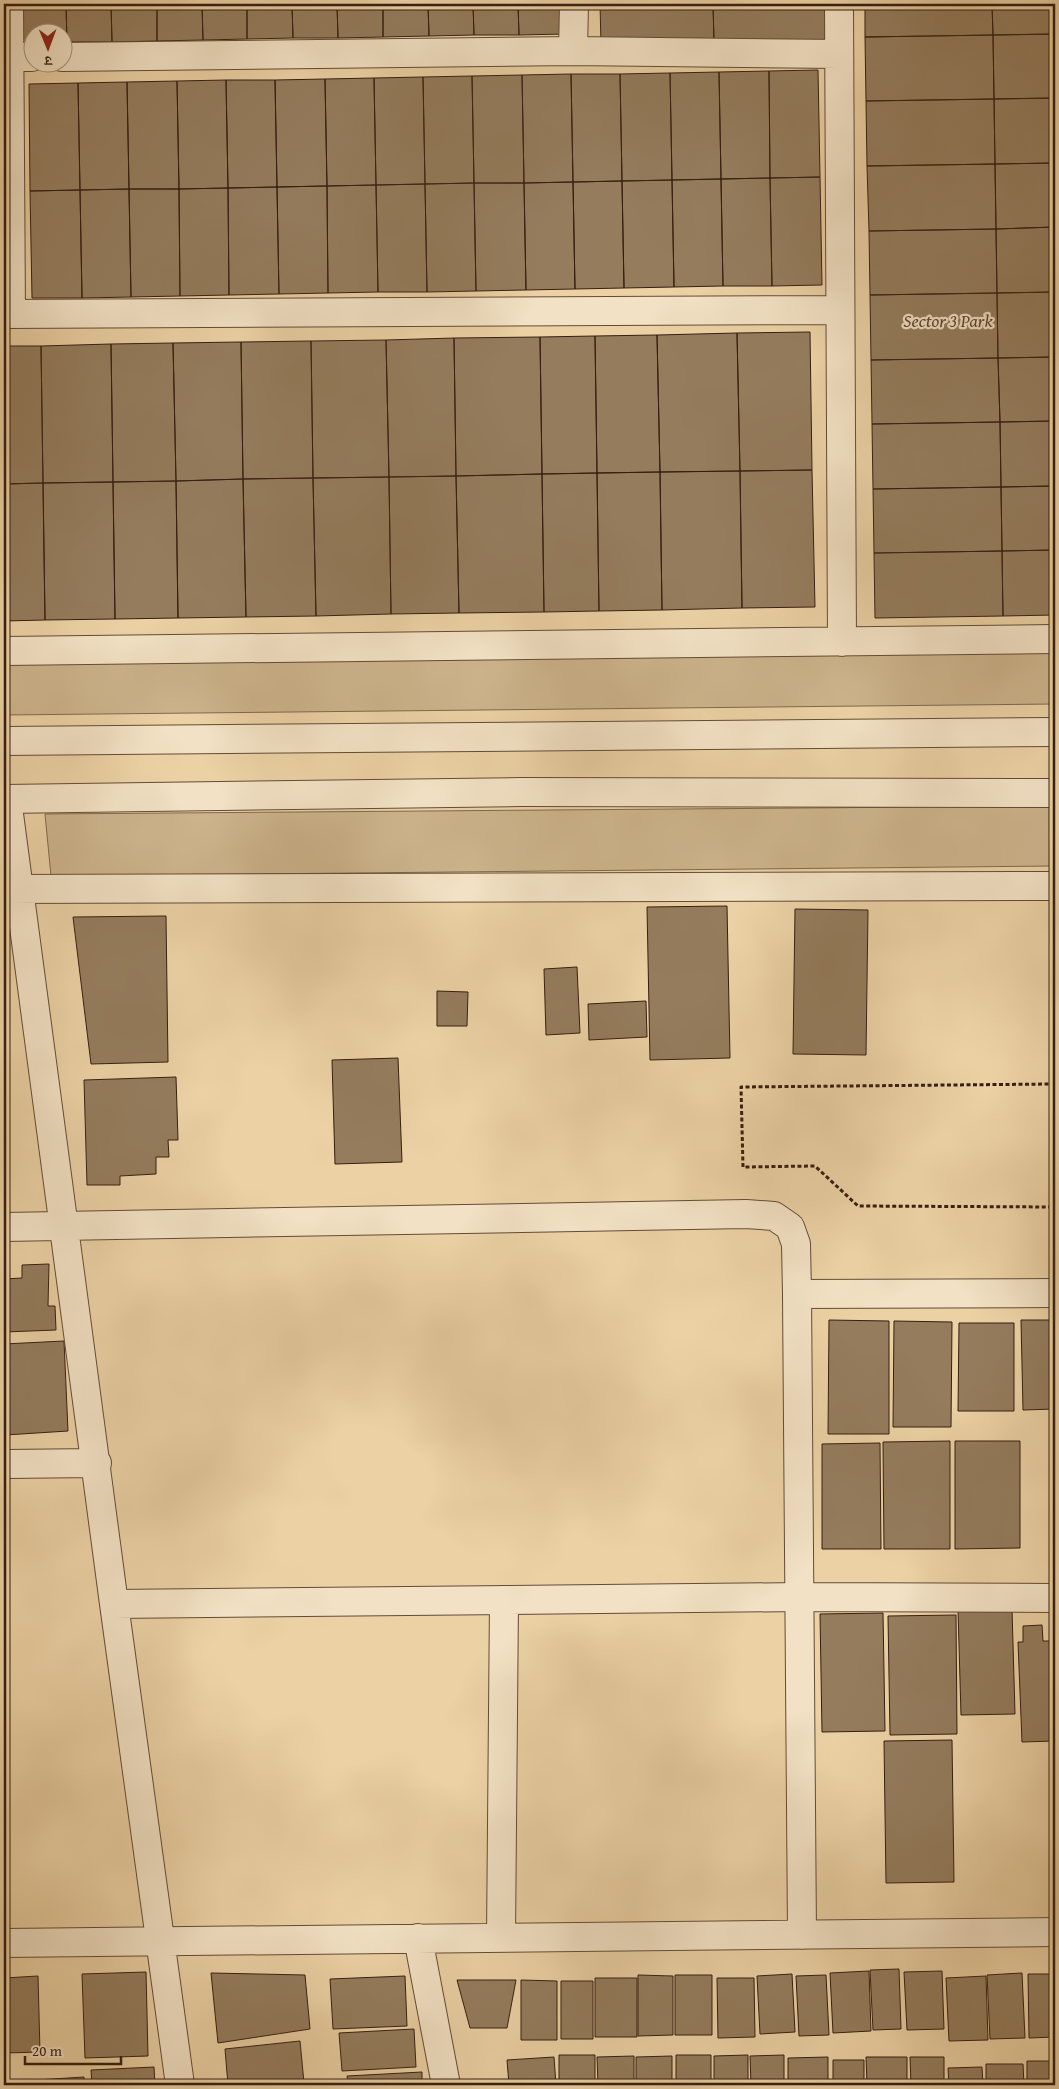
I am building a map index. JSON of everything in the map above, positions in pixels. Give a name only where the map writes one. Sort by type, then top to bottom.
[{"type":"street","points":[[9,4],[21,57],[7,314],[840,310]]},
{"type":"street","points":[[573,51],[574,4]]},
{"type":"street","points":[[839,4],[842,642]]},
{"type":"street","points":[[72,57],[573,51],[839,54]]},
{"type":"street","points":[[4,651],[1055,639]]},
{"type":"street","points":[[4,741],[1055,732]]},
{"type":"street","points":[[180,2085],[114,1604],[65,1227],[12,889],[6,799],[521,792],[1055,792]]},
{"type":"street","points":[[12,889],[1055,886]]},
{"type":"street","points":[[4,1227],[746,1214],[774,1216],[790,1227],[796,1244],[797,1294],[802,1935]]},
{"type":"street","points":[[797,1294],[1055,1294]]},
{"type":"street","points":[[4,1464],[96,1463]]},
{"type":"street","points":[[114,1604],[798,1598],[1055,1598]]},
{"type":"street","points":[[501,1938],[504,1600]]},
{"type":"street","points":[[4,1943],[1055,1932]]},
{"type":"street","points":[[418,1938],[446,2085]]},
{"type":"path","points":[[1055,1084],[742,1087],[743,1167],[815,1166],[858,1206],[1055,1207]]},
{"type":"shaded area","points":[[1055,651],[1055,704],[4,715],[4,663]]},
{"type":"shaded area","points":[[1055,806],[1055,866],[51,876],[45,814]]},
{"type":"building","points":[[21,4],[66,4],[66,22],[22,22],[22,43]]},
{"type":"building","points":[[66,4],[111,4],[112,42],[72,42],[72,22],[66,22]]},
{"type":"building","points":[[111,4],[157,4],[157,41],[112,42]]},
{"type":"building","points":[[157,4],[202,4],[203,40],[157,41]]},
{"type":"building","points":[[202,4],[247,4],[247,39],[203,40]]},
{"type":"building","points":[[247,4],[292,4],[293,38],[247,39]]},
{"type":"building","points":[[292,4],[337,4],[338,38],[293,38]]},
{"type":"building","points":[[337,4],[383,4],[383,37],[338,38]]},
{"type":"building","points":[[383,4],[428,4],[429,36],[383,37]]},
{"type":"building","points":[[428,4],[473,4],[474,35],[429,36]]},
{"type":"building","points":[[473,4],[518,4],[519,35],[474,35]]},
{"type":"building","points":[[518,4],[564,4],[564,34],[519,35]]},
{"type":"building","points":[[600,4],[713,4],[714,42],[601,44]]},
{"type":"building","points":[[713,4],[827,4],[827,40],[714,42]]},
{"type":"building","points":[[865,4],[992,4],[993,35],[865,37]]},
{"type":"building","points":[[992,4],[1055,4],[1055,34],[993,35]]},
{"type":"building","points":[[1055,34],[1055,98],[994,99],[993,35]]},
{"type":"building","points":[[993,35],[994,99],[866,101],[865,37]]},
{"type":"building","points":[[818,70],[820,177],[770,178],[769,71]]},
{"type":"building","points":[[769,71],[770,178],[721,179],[719,72]]},
{"type":"building","points":[[719,72],[721,179],[672,180],[670,73]]},
{"type":"building","points":[[670,73],[672,180],[622,181],[620,74]]},
{"type":"building","points":[[571,74],[573,182],[524,183],[522,75]]},
{"type":"building","points":[[571,74],[620,74],[622,181],[573,182]]},
{"type":"building","points":[[522,75],[524,183],[474,183],[472,76]]},
{"type":"building","points":[[472,76],[474,183],[425,184],[423,77]]},
{"type":"building","points":[[423,77],[425,184],[376,185],[374,78]]},
{"type":"building","points":[[374,78],[376,185],[327,186],[325,79]]},
{"type":"building","points":[[325,79],[327,186],[277,187],[275,80]]},
{"type":"building","points":[[226,80],[228,188],[179,189],[177,81]]},
{"type":"building","points":[[226,80],[275,80],[277,187],[228,188]]},
{"type":"building","points":[[177,81],[179,189],[129,189],[127,82]]},
{"type":"building","points":[[127,82],[129,189],[80,190],[78,83]]},
{"type":"building","points":[[78,83],[80,190],[30,191],[29,84]]},
{"type":"building","points":[[1055,98],[1055,163],[995,164],[994,99]]},
{"type":"building","points":[[994,99],[995,164],[867,166],[866,101]]},
{"type":"building","points":[[1055,163],[1055,227],[996,229],[995,164]]},
{"type":"building","points":[[995,164],[996,229],[869,231],[867,166]]},
{"type":"building","points":[[820,177],[822,285],[772,286],[770,178]]},
{"type":"building","points":[[770,178],[772,286],[723,286],[721,179]]},
{"type":"building","points":[[721,179],[723,286],[674,287],[672,180]]},
{"type":"building","points":[[672,180],[674,287],[624,288],[622,181]]},
{"type":"building","points":[[622,181],[624,288],[575,289],[573,182]]},
{"type":"building","points":[[573,182],[575,289],[526,290],[524,183]]},
{"type":"building","points":[[474,183],[476,291],[427,292],[425,184]]},
{"type":"building","points":[[474,183],[524,183],[526,290],[476,291]]},
{"type":"building","points":[[425,184],[427,292],[378,292],[376,185]]},
{"type":"building","points":[[376,185],[378,292],[328,293],[327,186]]},
{"type":"building","points":[[327,186],[328,293],[279,294],[277,187]]},
{"type":"building","points":[[277,187],[279,294],[229,295],[228,188]]},
{"type":"building","points":[[228,188],[229,295],[180,296],[179,189]]},
{"type":"building","points":[[129,189],[131,297],[82,298],[80,190]]},
{"type":"building","points":[[129,189],[179,189],[180,296],[131,297]]},
{"type":"building","points":[[80,190],[82,298],[32,298],[30,191]]},
{"type":"building","points":[[1055,227],[1055,292],[997,293],[996,229]]},
{"type":"building","points":[[996,229],[997,293],[870,295],[869,231]]},
{"type":"building","points":[[1055,292],[1055,357],[998,358],[997,293]]},
{"type":"building","points":[[997,293],[998,358],[871,360],[870,295]]},
{"type":"building","points":[[810,332],[812,470],[740,471],[737,333]]},
{"type":"building","points":[[737,333],[740,471],[660,472],[657,335]]},
{"type":"building","points":[[657,335],[660,472],[597,473],[595,336]]},
{"type":"building","points":[[595,336],[597,473],[542,474],[540,337]]},
{"type":"building","points":[[540,337],[542,474],[456,476],[454,338]]},
{"type":"building","points":[[454,338],[456,476],[389,477],[386,340]]},
{"type":"building","points":[[386,340],[389,477],[313,478],[311,341]]},
{"type":"building","points":[[311,341],[313,478],[243,479],[241,342]]},
{"type":"building","points":[[241,342],[243,479],[176,481],[173,343]]},
{"type":"building","points":[[173,343],[176,481],[113,482],[111,344]]},
{"type":"building","points":[[111,344],[113,482],[43,483],[41,346]]},
{"type":"building","points":[[4,346],[41,346],[43,483],[4,484]]},
{"type":"building","points":[[1055,357],[1055,421],[1000,422],[998,358]]},
{"type":"building","points":[[998,358],[1000,422],[872,424],[871,360]]},
{"type":"building","points":[[1055,421],[1055,486],[1001,487],[1000,422]]},
{"type":"building","points":[[1000,422],[1001,487],[873,489],[872,424]]},
{"type":"building","points":[[812,470],[815,607],[742,608],[740,471]]},
{"type":"building","points":[[740,471],[742,608],[662,610],[660,472]]},
{"type":"building","points":[[660,472],[662,610],[599,611],[597,473]]},
{"type":"building","points":[[597,473],[599,611],[544,612],[542,474]]},
{"type":"building","points":[[542,474],[544,612],[459,613],[456,476]]},
{"type":"building","points":[[456,476],[459,613],[391,614],[389,477]]},
{"type":"building","points":[[389,477],[391,614],[316,616],[313,478]]},
{"type":"building","points":[[313,478],[316,616],[246,617],[243,479]]},
{"type":"building","points":[[243,479],[246,617],[178,618],[176,481]]},
{"type":"building","points":[[176,481],[178,618],[115,619],[113,482]]},
{"type":"building","points":[[113,482],[115,619],[45,620],[43,483]]},
{"type":"building","points":[[43,483],[45,620],[4,621],[4,484]]},
{"type":"building","points":[[1055,486],[1055,550],[1002,551],[1001,487]]},
{"type":"building","points":[[1001,487],[1002,551],[874,553],[873,489]]},
{"type":"building","points":[[1055,550],[1055,615],[1003,616],[1002,551]]},
{"type":"building","points":[[1002,551],[1003,616],[875,618],[874,553]]},
{"type":"building","points":[[727,906],[730,1058],[650,1060],[647,907]]},
{"type":"building","points":[[795,909],[868,910],[866,1055],[793,1054]]},
{"type":"building","points":[[166,916],[168,1062],[91,1064],[73,917]]},
{"type":"building","points":[[577,967],[580,1033],[546,1035],[544,969]]},
{"type":"building","points":[[437,991],[468,992],[467,1026],[437,1026]]},
{"type":"building","points":[[646,1001],[647,1037],[589,1040],[588,1004]]},
{"type":"building","points":[[398,1058],[402,1162],[335,1164],[332,1060]]},
{"type":"building","points":[[176,1077],[178,1140],[168,1140],[169,1157],[156,1157],[156,1174],[120,1176],[120,1185],[87,1185],[84,1080]]},
{"type":"building","points":[[49,1264],[48,1306],[55,1306],[56,1330],[4,1332],[4,1279],[22,1278],[22,1265]]},
{"type":"building","points":[[829,1320],[889,1321],[889,1434],[828,1434]]},
{"type":"building","points":[[1021,1320],[1055,1320],[1055,1409],[1023,1410]]},
{"type":"building","points":[[894,1321],[952,1322],[951,1427],[893,1427]]},
{"type":"building","points":[[959,1323],[1014,1323],[1014,1411],[958,1411]]},
{"type":"building","points":[[64,1341],[68,1431],[5,1435],[4,1344]]},
{"type":"building","points":[[950,1441],[950,1549],[884,1549],[883,1442]]},
{"type":"building","points":[[955,1441],[1020,1441],[1020,1548],[955,1549]]},
{"type":"building","points":[[880,1443],[881,1549],[822,1549],[822,1444]]},
{"type":"building","points":[[1012,1609],[1015,1714],[961,1715],[958,1610]]},
{"type":"building","points":[[883,1613],[885,1731],[822,1732],[820,1614]]},
{"type":"building","points":[[956,1615],[957,1734],[890,1735],[888,1616]]},
{"type":"building","points":[[1042,1625],[1043,1641],[1055,1641],[1055,1741],[1022,1742],[1018,1642],[1023,1642],[1023,1626]]},
{"type":"building","points":[[952,1740],[954,1882],[886,1883],[884,1741]]},
{"type":"building","points":[[899,1969],[901,2029],[873,2030],[870,1970]]},
{"type":"building","points":[[869,1971],[871,2031],[833,2033],[830,1973]]},
{"type":"building","points":[[942,1971],[944,2029],[907,2030],[904,1972]]},
{"type":"building","points":[[146,1972],[148,2056],[85,2058],[82,1974]]},
{"type":"building","points":[[211,1973],[305,1975],[310,2029],[218,2043]]},
{"type":"building","points":[[1022,1973],[1025,2038],[990,2039],[987,1975]]},
{"type":"building","points":[[792,1974],[795,2032],[760,2034],[757,1976]]},
{"type":"building","points":[[1028,1974],[1055,1974],[1055,2037],[1029,2038]]},
{"type":"building","points":[[638,1975],[673,1976],[673,2035],[638,2036]]},
{"type":"building","points":[[675,1975],[712,1975],[712,2035],[675,2035]]},
{"type":"building","points":[[826,1975],[829,2035],[799,2036],[796,1976]]},
{"type":"building","points":[[38,1976],[40,2052],[4,2053],[4,1978]]},
{"type":"building","points":[[405,1976],[407,2026],[333,2029],[330,1979]]},
{"type":"building","points":[[986,1976],[988,2040],[949,2041],[946,1978]]},
{"type":"building","points":[[595,1978],[637,1978],[637,2037],[595,2037]]},
{"type":"building","points":[[717,1978],[754,1978],[755,2037],[718,2038]]},
{"type":"building","points":[[457,1980],[516,1980],[507,2028],[470,2028]]},
{"type":"building","points":[[521,1980],[557,1981],[557,2040],[521,2040]]},
{"type":"building","points":[[561,1981],[593,1981],[593,2039],[561,2039]]},
{"type":"building","points":[[414,2029],[416,2067],[342,2071],[339,2033]]},
{"type":"building","points":[[300,2041],[304,2083],[228,2085],[225,2049]]},
{"type":"building","points":[[559,2055],[595,2055],[595,2085],[559,2085]]},
{"type":"building","points":[[676,2055],[711,2055],[711,2085],[676,2085]]},
{"type":"building","points":[[748,2055],[748,2085],[714,2085],[714,2056]]},
{"type":"building","points":[[784,2055],[784,2085],[751,2085],[750,2056]]},
{"type":"building","points":[[634,2056],[634,2085],[598,2085],[597,2057]]},
{"type":"building","points":[[672,2056],[672,2085],[636,2085],[636,2057]]},
{"type":"building","points":[[554,2057],[556,2085],[509,2085],[507,2060]]},
{"type":"building","points":[[828,2057],[828,2085],[788,2085],[788,2058]]},
{"type":"building","points":[[866,2057],[907,2057],[907,2085],[867,2085]]},
{"type":"building","points":[[910,2057],[944,2057],[944,2085],[911,2085]]},
{"type":"building","points":[[833,2060],[864,2060],[864,2085],[833,2085]]},
{"type":"building","points":[[1027,2061],[1055,2061],[1055,2085],[1027,2085]]},
{"type":"building","points":[[986,2064],[1023,2064],[1024,2085],[986,2085]]},
{"type":"building","points":[[154,2067],[155,2085],[92,2085],[91,2070]]},
{"type":"building","points":[[982,2067],[983,2085],[949,2085],[948,2068]]},
{"type":"building","points":[[422,2072],[422,2085],[348,2085],[347,2076]]},
{"type":"building","points":[[84,2077],[84,2085],[36,2085],[36,2080]]},
{"type":"building","points":[[33,2080],[34,2085],[4,2085],[4,2081]]},
{"type":"park label","name":"Sector 3 Park","points":[[948,321]]}]
